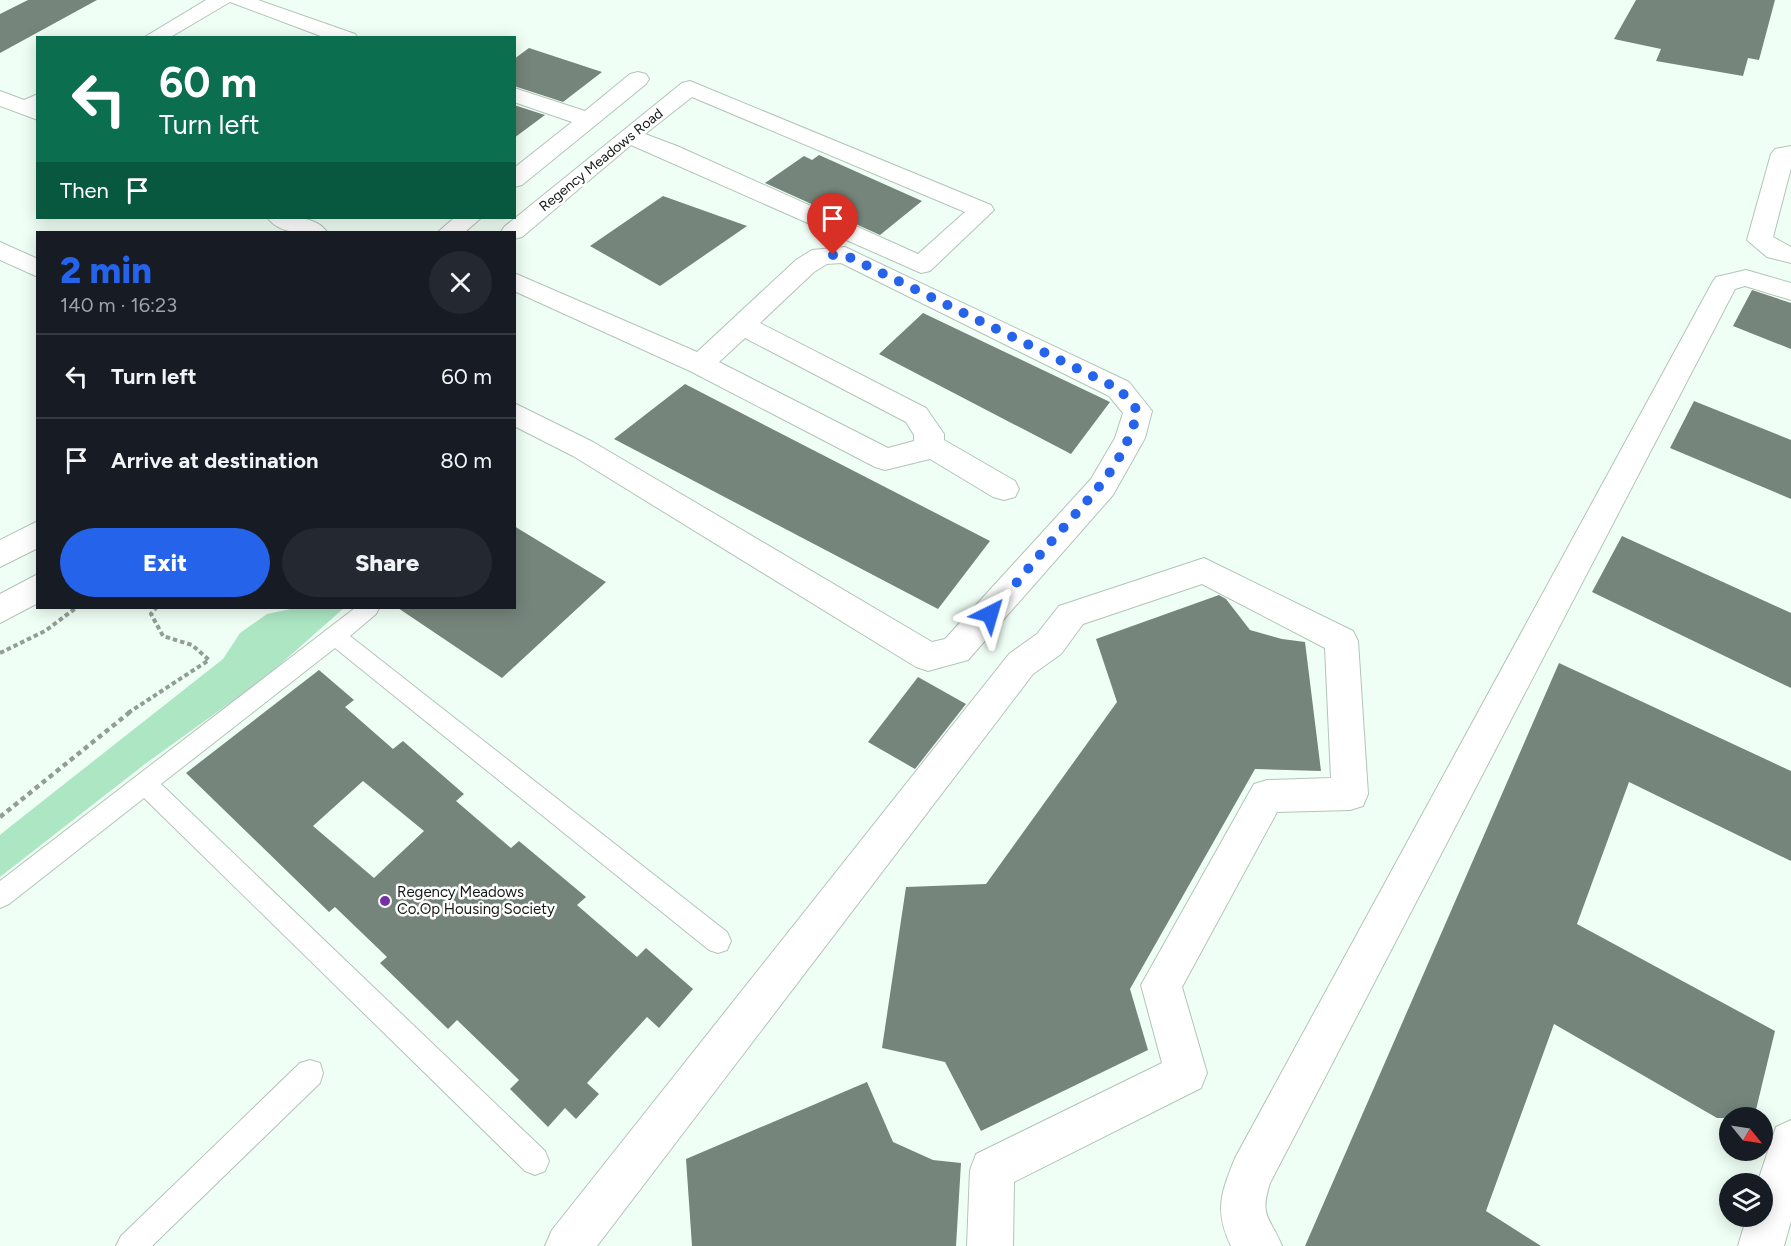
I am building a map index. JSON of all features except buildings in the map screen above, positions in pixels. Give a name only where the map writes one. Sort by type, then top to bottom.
[{"type":"street","points":[[157,36],[221,0]]},
{"type":"street","points":[[238,0],[342,36]]},
{"type":"street","points":[[516,178],[638,79]]},
{"type":"street","name":"Regency Meadows Road","points":[[514,231],[628,136],[690,88],[982,210],[921,265],[669,151],[628,136]]},
{"type":"street","points":[[516,95],[588,120]]},
{"type":"street","points":[[0,98],[33,107]]},
{"type":"street","points":[[1791,153],[1783,154],[1760,240],[1776,251],[1791,255]]},
{"type":"street","points":[[282,219],[312,231]]},
{"type":"street","points":[[451,231],[468,219]]},
{"type":"street","points":[[0,250],[36,268]]},
{"type":"street","points":[[516,414],[583,449],[928,657],[956,650],[1102,487],[1130,438],[1138,411],[1119,389],[845,255],[821,256],[806,266],[700,364]]},
{"type":"street","points":[[1259,1246],[1247,1233],[1239,1205],[1251,1174],[1725,283],[1746,279],[1791,292]]},
{"type":"street","points":[[516,282],[700,364],[885,459],[918,453],[929,445]]},
{"type":"street","points":[[741,325],[916,414],[928,434],[929,445]]},
{"type":"street","points":[[929,445],[1004,489]]},
{"type":"street","points":[[0,555],[36,533]]},
{"type":"street","points":[[568,1246],[1021,664],[1049,644],[1071,615],[1204,570],[1341,641],[1350,794],[1267,796],[1161,984],[1186,1073],[992,1170],[990,1246]]},
{"type":"street","points":[[0,610],[36,588]]},
{"type":"street","points":[[1761,1246],[1791,1142]]},
{"type":"lane","points":[[0,896],[368,609]]},
{"type":"lane","points":[[335,636],[718,941]]},
{"type":"lane","points":[[145,784],[535,1161]]},
{"type":"lane","points":[[131,1246],[310,1073]]},
{"type":"path","points":[[0,653],[45,631],[75,609]]},
{"type":"path","points":[[0,817],[137,706],[209,660],[192,645],[163,636],[151,614],[155,609]]},
{"type":"green space","points":[[290,609],[343,609],[267,676],[145,764],[0,877],[0,835],[223,659],[240,633],[267,614]]},
{"type":"place","name":"Regency Meadows Co.Op Housing Society","points":[[385,901]]},
{"type":"route","points":[[833,255],[845,255],[920,290],[1119,389],[1138,411],[1130,438],[1102,487],[1065,525],[990,614]]}]
